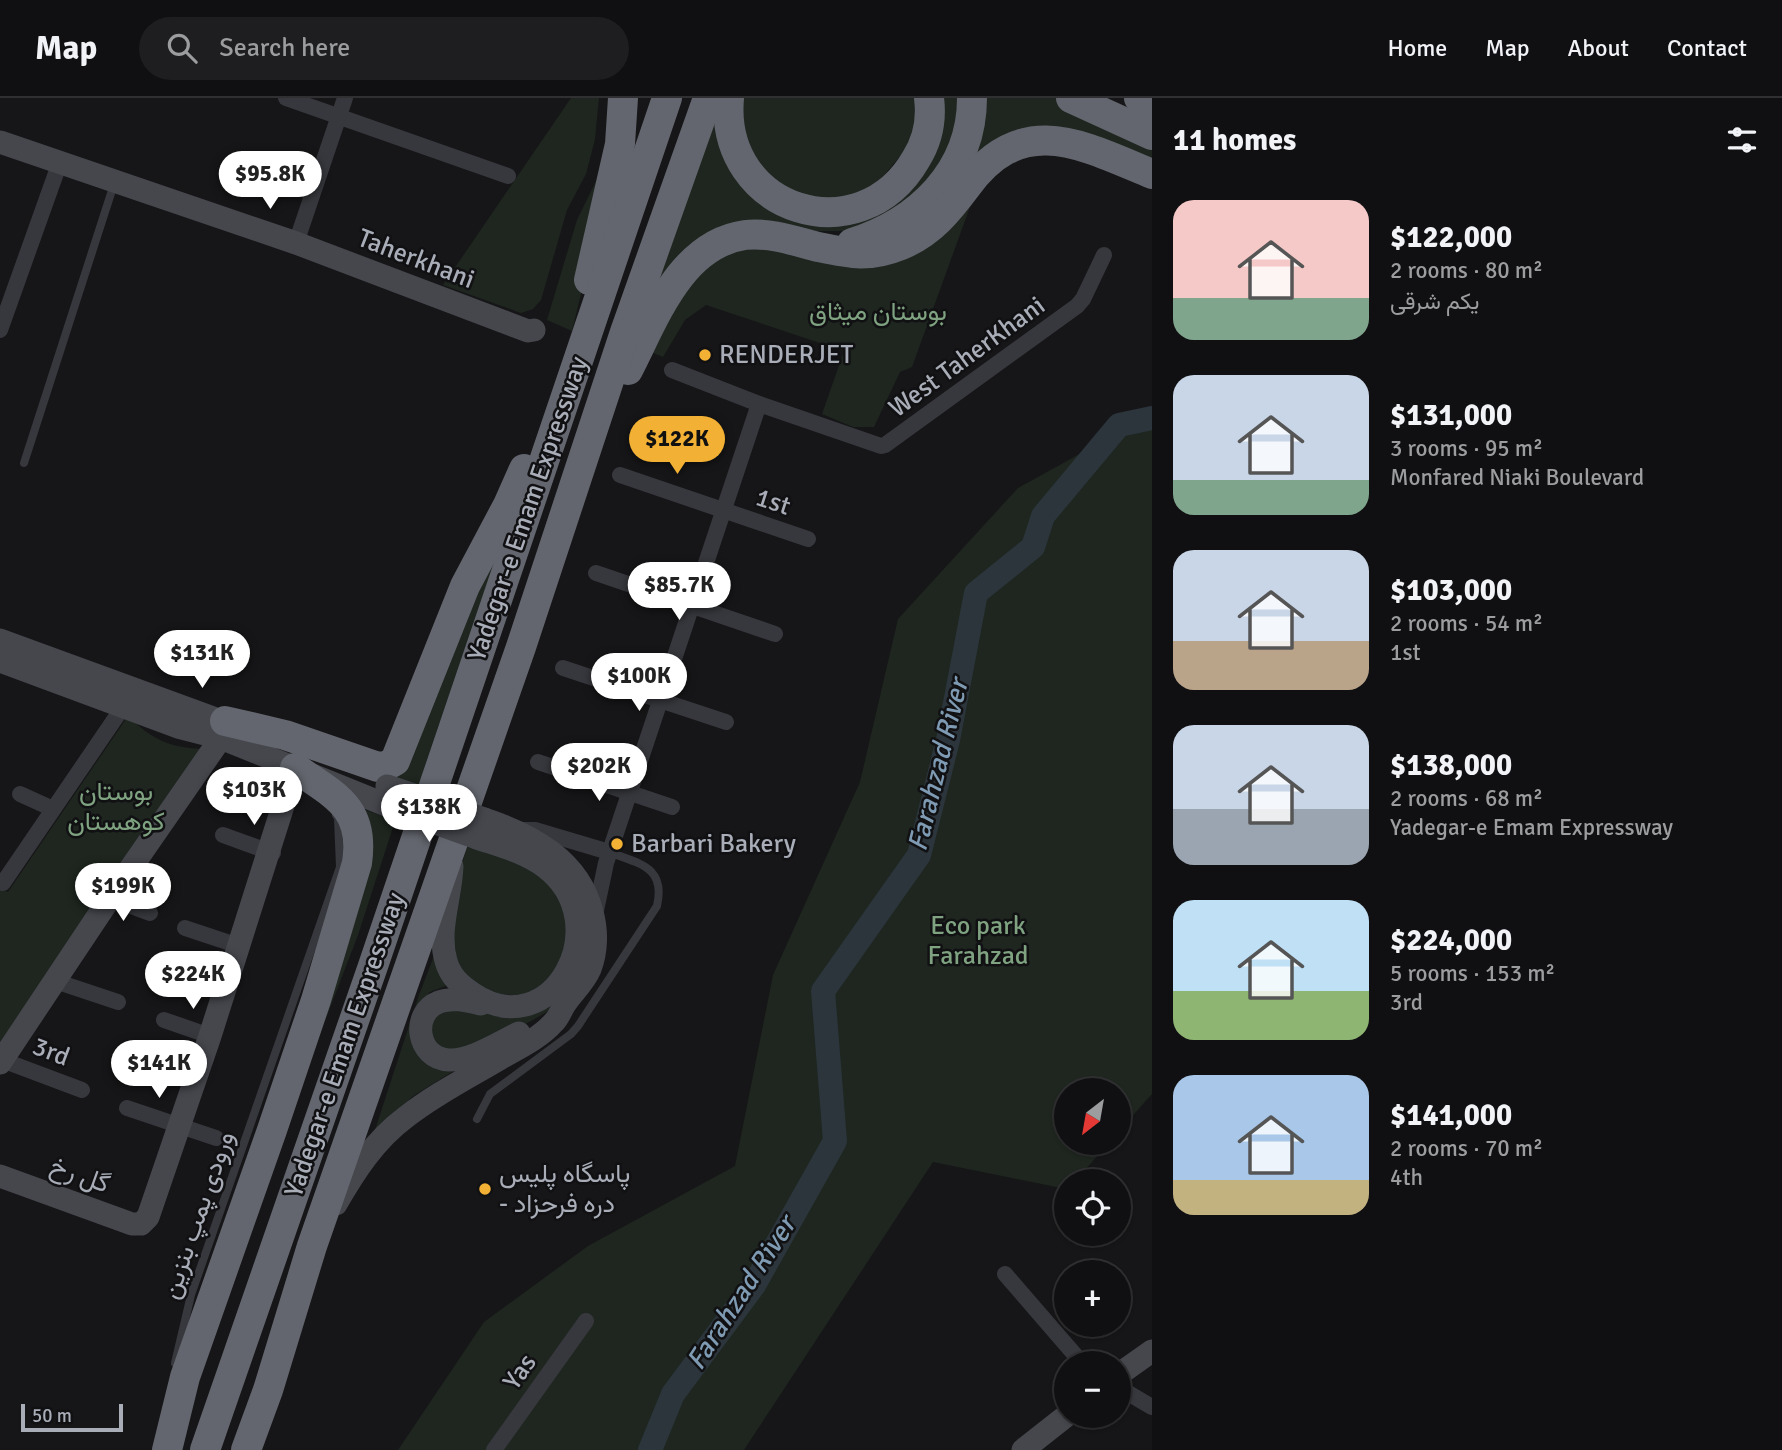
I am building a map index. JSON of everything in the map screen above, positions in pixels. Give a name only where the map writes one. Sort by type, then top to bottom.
[{"type":"highway","points":[[223,730],[285,734],[378,767],[395,761],[465,586],[508,505],[529,458],[574,376],[591,268],[620,144],[623,98]]},
{"type":"highway","name":"Yadegar-e Emam Expressway","points":[[205,1450],[667,98]]},
{"type":"highway","name":"Yadegar-e Emam Expressway","points":[[246,1450],[268,1390],[312,1246],[471,834],[586,451],[708,98]]},
{"type":"highway","points":[[729,98],[731,139],[741,163],[751,177],[765,191],[785,202],[802,209],[832,212],[862,206],[880,198],[910,170],[928,135],[929,98]]},
{"type":"highway","points":[[821,247],[854,242],[875,234],[904,220],[932,197],[957,162],[967,137],[972,98]]},
{"type":"highway","points":[[1071,98],[1152,135]]},
{"type":"highway","points":[[1139,98],[1152,104]]},
{"type":"highway","points":[[586,451],[659,308],[676,282],[692,262],[725,241],[744,235],[765,235],[848,254],[868,255],[903,245],[938,222],[975,175],[996,154],[1024,143],[1055,140],[1076,144],[1152,174]]},
{"type":"highway","points":[[167,1450],[185,1377],[316,1000],[358,863],[358,828],[348,809],[334,795],[295,768]]},
{"type":"main road","name":"Taherkhani","points":[[0,142],[296,243],[528,331],[534,330]]},
{"type":"main road","points":[[0,627],[48,646],[88,672]]},
{"type":"main road","points":[[0,640],[134,691],[223,730],[295,768],[396,809],[523,853],[546,868],[563,886],[572,902],[578,927],[572,964],[555,987],[532,1003],[495,1006],[457,1000],[439,1001],[428,1009],[420,1031],[421,1039],[436,1056],[450,1060],[460,1059],[527,1030],[566,1003]]},
{"type":"main road","points":[[0,661],[178,727],[223,730],[387,786],[471,834],[517,830],[557,855],[585,890],[596,932],[593,961],[582,983],[555,1022],[538,1036],[438,1094],[404,1118],[380,1140],[353,1175],[312,1246]]},
{"type":"main road","points":[[1,1062],[223,730]]},
{"type":"main road","points":[[179,1126],[271,852],[295,768]]},
{"type":"main road","points":[[471,834],[451,889],[442,933],[447,964],[461,986],[495,1006]]},
{"type":"main road","name":"گل رخ","points":[[0,1176],[132,1224],[141,1224],[148,1217],[179,1126]]},
{"type":"main road","points":[[1131,1366],[1152,1351]]},
{"type":"main road","points":[[1023,1450],[1054,1425]]},
{"type":"street","points":[[286,98],[508,176]]},
{"type":"street","points":[[296,243],[345,98]]},
{"type":"street","points":[[0,330],[60,162]]},
{"type":"street","name":"West TaherKhani","points":[[672,370],[759,404],[881,446],[885,445],[1077,306],[1104,255]]},
{"type":"street","points":[[594,920],[600,883],[609,852],[759,404]]},
{"type":"street","name":"1st","points":[[620,475],[808,539]]},
{"type":"street","points":[[596,573],[775,634]]},
{"type":"street","points":[[563,668],[726,722]]},
{"type":"street","points":[[3,883],[123,707]]},
{"type":"street","points":[[538,762],[672,807]]},
{"type":"street","points":[[20,793],[53,809]]},
{"type":"street","points":[[517,830],[535,830],[609,852]]},
{"type":"street","points":[[223,835],[271,852]]},
{"type":"street","points":[[110,898],[150,914]]},
{"type":"street","points":[[185,928],[239,946]]},
{"type":"street","points":[[55,981],[118,1002]]},
{"type":"street","points":[[164,1020],[210,1036]]},
{"type":"street","name":"3rd","points":[[1,1062],[82,1090]]},
{"type":"street","points":[[127,1108],[216,1138]]},
{"type":"street","points":[[1005,1274],[1072,1351]]},
{"type":"street","name":"Yas","points":[[494,1450],[586,1321]]},
{"type":"street","points":[[1131,1395],[1152,1407]]},
{"type":"lane","points":[[24,463],[115,181]]},
{"type":"lane","points":[[295,768],[321,798]]},
{"type":"lane","name":"ورودی پمپ بنزین","points":[[173,1373],[191,1295],[340,867],[338,818],[330,808]]},
{"type":"lane","points":[[477,1119],[490,1094],[578,1026],[657,906],[659,884],[656,875],[649,868],[609,852]]},
{"type":"green space","points":[[571,98],[599,98],[595,139],[586,174],[567,210],[541,300],[533,309],[521,313],[443,285]]},
{"type":"green space","points":[[717,98],[754,188],[871,210],[938,98],[966,98],[953,148],[902,210],[844,231],[815,231],[772,224],[648,303]]},
{"type":"green space","points":[[736,98],[922,98],[922,130],[865,198],[813,205],[750,163]]},
{"type":"green space","points":[[981,98],[1058,98],[1152,141],[1152,160],[1090,134],[1051,126],[902,228]]},
{"type":"green space","points":[[599,175],[587,269],[572,331],[547,320],[577,220]]},
{"type":"green space","name":"بوستان میثاق","points":[[979,182],[912,367],[900,372],[874,427],[853,427],[822,414],[844,351],[706,305],[685,320],[663,357],[648,351],[697,272],[745,243],[819,257]]},
{"type":"green space","name":"Eco park Farahzad","points":[[1152,414],[1152,1094],[1131,1117],[1131,1078],[1054,1078],[1054,1155],[1098,1155],[1086,1169],[1054,1169],[1054,1187],[933,1162],[744,1450],[398,1450],[484,1322],[588,1246],[735,1166],[773,975],[860,782],[898,619],[1018,488]]},
{"type":"green space","points":[[519,491],[426,762],[418,792],[383,772]]},
{"type":"green space","name":"بوستان کوهستان","points":[[128,716],[145,731],[163,741],[182,747],[205,749],[0,1050],[0,889],[8,892]]},
{"type":"green space","points":[[363,809],[395,821],[358,935],[325,1021],[346,931]]},
{"type":"green space","points":[[467,846],[522,865],[546,880],[564,902],[565,962],[530,996],[482,993],[449,954],[455,891]]},
{"type":"green space","points":[[434,956],[448,985],[430,992],[418,1006],[439,1069],[452,1072],[413,1096],[374,1133],[419,995]]},
{"type":"green space","points":[[551,999],[556,1006],[529,1022],[447,1056],[426,1032],[437,1009]]},
{"type":"waterway","name":"Farahzad River","points":[[650,1450],[673,1394],[754,1285],[835,1141],[823,991],[919,855],[948,740],[976,593],[1033,547],[1043,516],[1119,425],[1152,418]]},
{"type":"place","name":"RENDERJET","points":[[705,355]]},
{"type":"place","name":"Barbari Bakery","points":[[617,844]]},
{"type":"place","name":"پاسگاه پلیس - دره فرحزاد","points":[[485,1189]]}]
